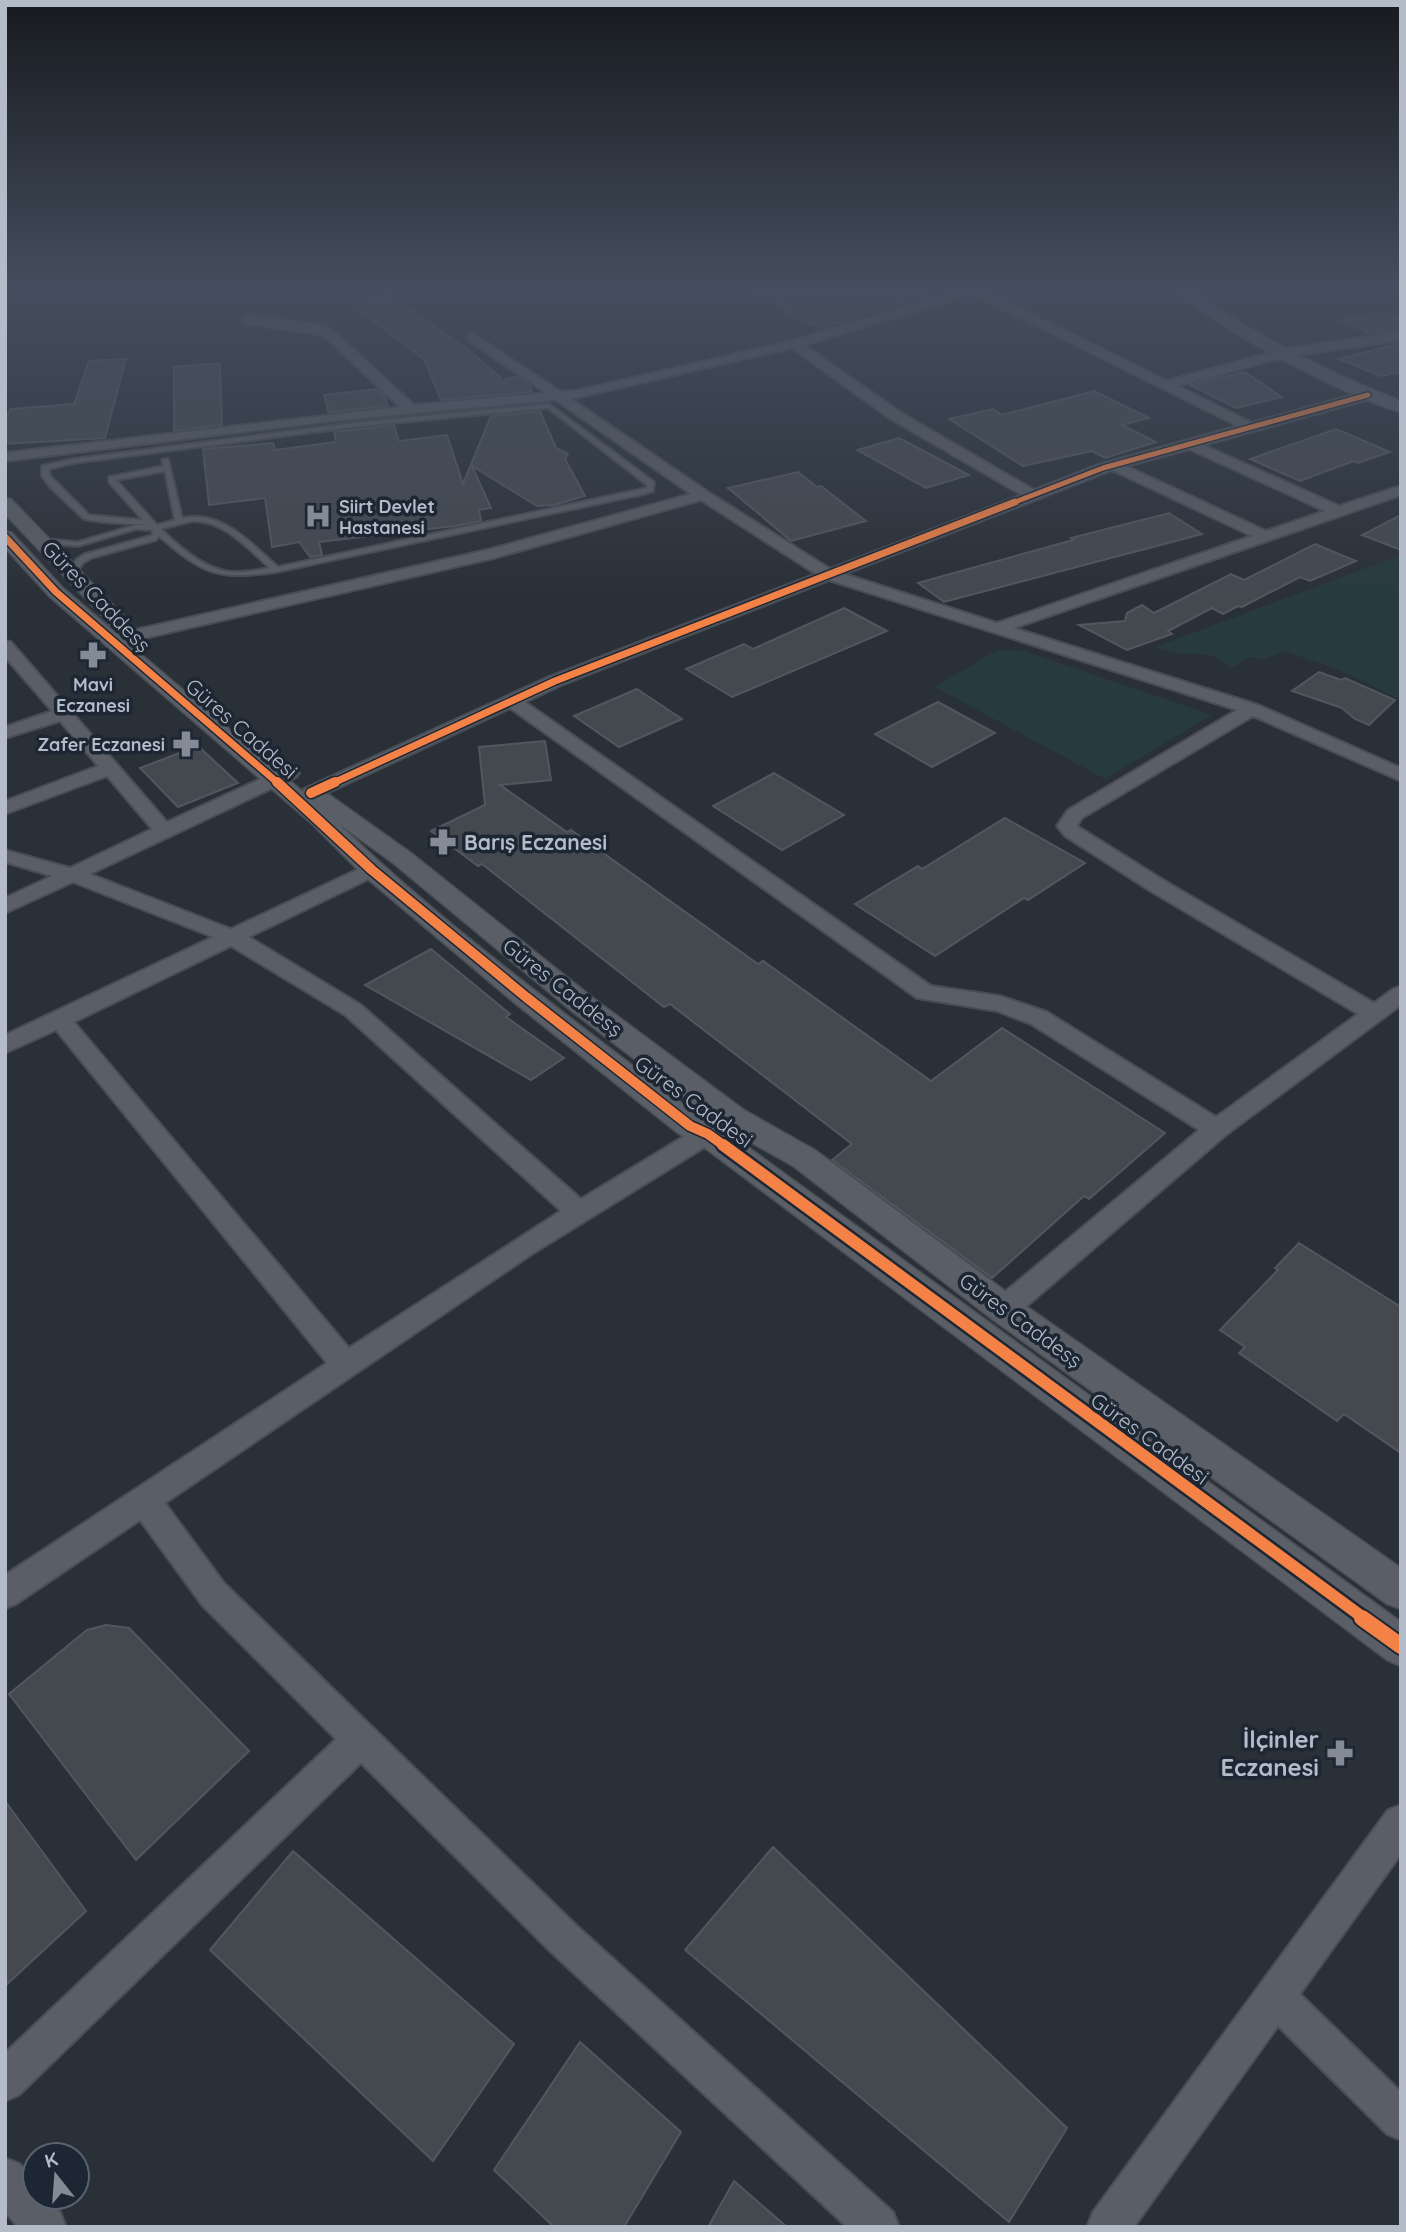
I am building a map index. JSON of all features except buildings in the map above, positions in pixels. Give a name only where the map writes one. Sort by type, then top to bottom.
[{"type":"street","points":[[392,392],[411,410]]},
{"type":"street","points":[[554,392],[703,495],[827,574],[1252,709],[1401,775]]},
{"type":"street","points":[[5,457],[341,416],[577,392]]},
{"type":"street","points":[[862,392],[896,416],[1033,495]]},
{"type":"street","points":[[1177,392],[1250,426]]},
{"type":"street","points":[[1362,392],[1401,407]]},
{"type":"street","points":[[312,793],[555,681],[1033,495],[1114,465],[1368,395]]},
{"type":"street","points":[[1191,443],[1338,511]]},
{"type":"street","points":[[1114,465],[1264,536]]},
{"type":"street","points":[[995,629],[1401,490]]},
{"type":"street","points":[[132,636],[494,553],[703,495]]},
{"type":"street","name":"Güres Caddesş","points":[[5,503],[132,636],[281,777],[312,793],[402,858],[583,1004],[733,1118],[804,1157],[1004,1309],[1401,1591]]},
{"type":"street","name":"Güres Caddesi","points":[[5,537],[56,592],[281,777],[372,870],[526,998],[690,1126],[708,1134],[1401,1646]]},
{"type":"street","points":[[5,646],[165,832]]},
{"type":"street","points":[[512,701],[925,993],[1000,1004],[1039,1018],[1217,1129]]},
{"type":"street","points":[[1252,709],[1074,814],[1068,825],[1072,832],[1156,885],[1376,1014]]},
{"type":"street","points":[[5,733],[62,714]]},
{"type":"street","points":[[5,808],[110,768]]},
{"type":"street","points":[[5,906],[281,777]]},
{"type":"street","points":[[5,856],[73,875],[232,937],[353,1010],[579,1212]]},
{"type":"street","points":[[5,1045],[372,870]]},
{"type":"street","points":[[1004,1309],[1217,1129],[1401,994]]},
{"type":"street","points":[[59,1019],[346,1365]]},
{"type":"street","points":[[5,1593],[579,1212],[733,1118]]},
{"type":"street","points":[[144,1500],[213,1594],[564,1939],[878,2227]]},
{"type":"street","points":[[5,2081],[360,1739]]},
{"type":"street","points":[[1108,2227],[1273,1995],[1401,1823]]},
{"type":"street","points":[[1273,1995],[1401,2120]]},
{"type":"street","points":[[5,2179],[45,2227]]},
{"type":"lane","points":[[152,525],[87,517],[53,485],[46,476],[45,468],[73,461],[361,424],[549,406],[651,484],[650,489],[645,492],[276,570],[235,574],[219,572],[198,561],[152,525],[112,480],[113,477],[122,475],[167,468]]},
{"type":"lane","points":[[165,451],[179,521]]},
{"type":"lane","points":[[43,541],[78,544],[136,527],[204,519],[230,532],[276,570]]},
{"type":"lane","points":[[72,572],[80,561],[88,556],[153,538],[157,534],[152,525]]},
{"type":"green space","points":[[1401,555],[1401,700],[1340,670],[1283,651],[1263,660],[1251,657],[1231,668],[1217,657],[1180,654],[1155,647]]},
{"type":"green space","points":[[997,650],[1024,651],[1212,715],[1105,779],[935,687]]},
{"type":"cycle path","points":[[311,793],[555,681],[1103,468],[1368,395]]},
{"type":"cycle path","points":[[5,537],[56,592],[318,817],[372,870],[526,997],[690,1126],[708,1134],[1401,1646]]},
{"type":"place","name":"Siirt Devlet Hastanesi","points":[[318,516]]},
{"type":"place","name":"Mavi Eczanesi","points":[[93,655]]},
{"type":"place","name":"Zafer Eczanesi","points":[[186,744]]},
{"type":"place","name":"Barış Eczanesi","points":[[443,842]]},
{"type":"place","name":"İlçinler Eczanesi","points":[[1340,1753]]}]
